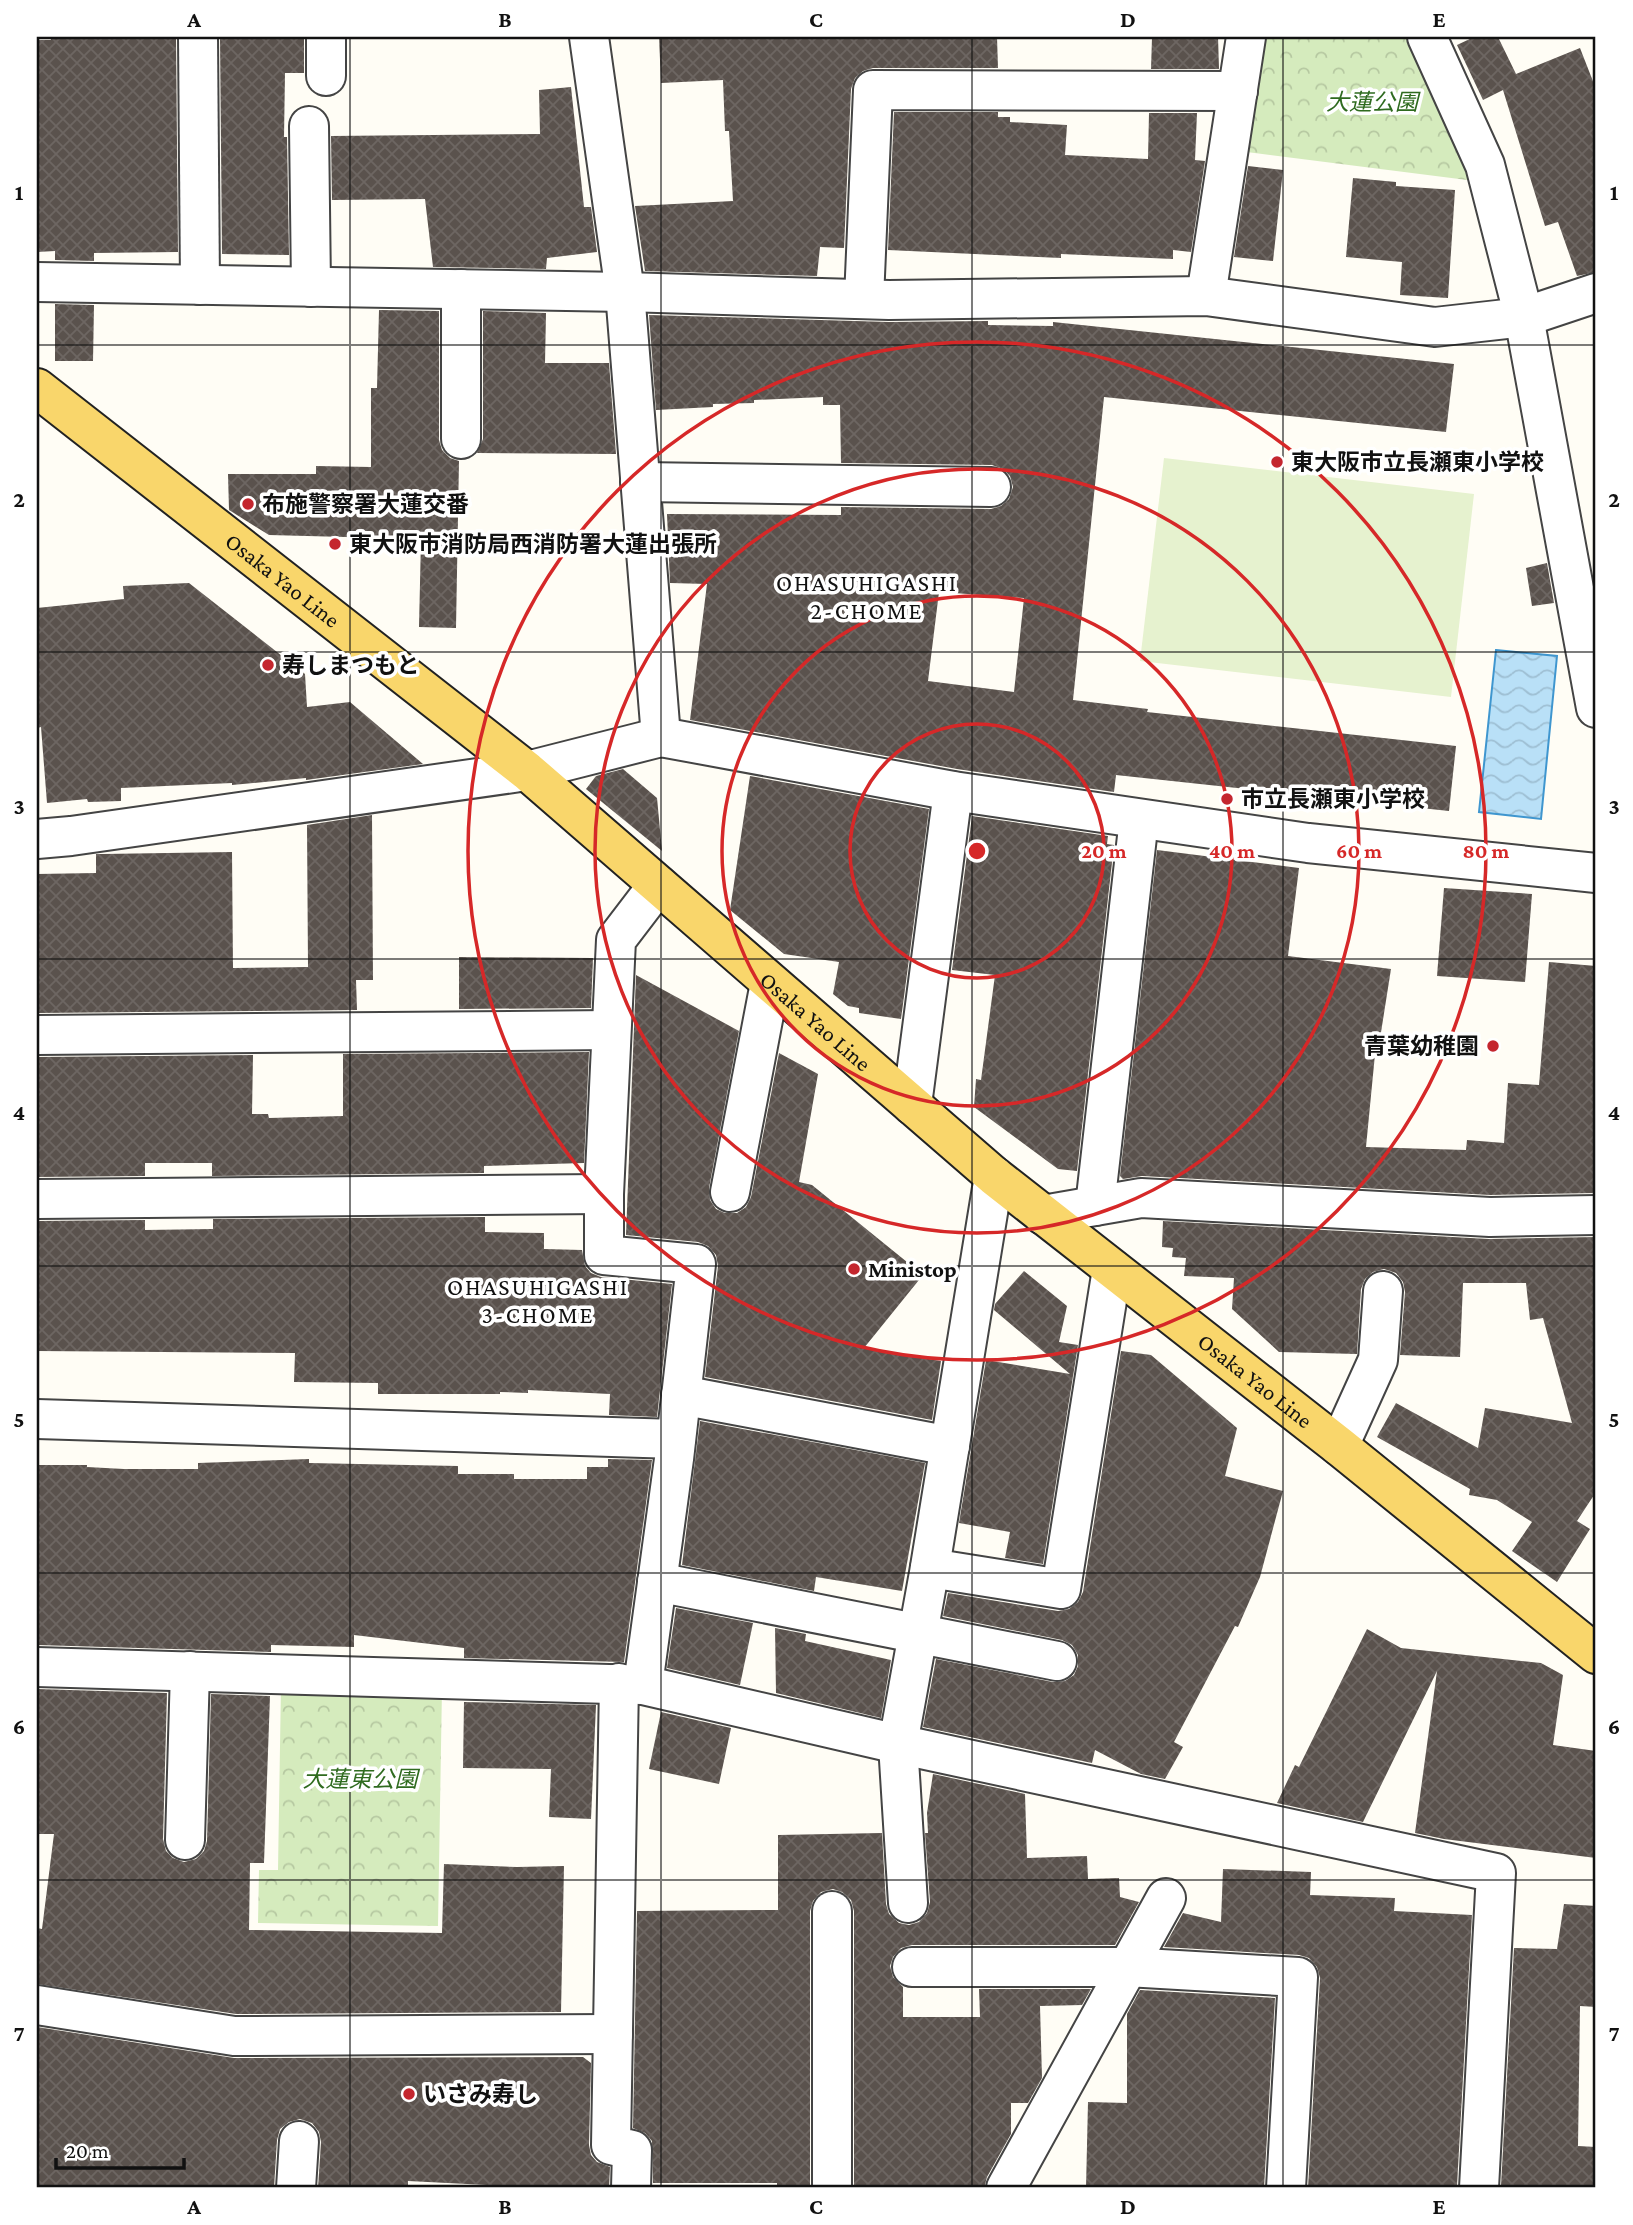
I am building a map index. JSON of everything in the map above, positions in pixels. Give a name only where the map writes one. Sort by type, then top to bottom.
[{"type":"main road","name":"Osaka Yao Line","points":[[37,388],[527,771],[994,1176],[1339,1446],[1596,1654]]},
{"type":"street","points":[[198,37],[200,285]]},
{"type":"street","points":[[326,37],[326,76]]},
{"type":"street","points":[[589,37],[625,292],[661,737]]},
{"type":"street","points":[[1206,296],[1246,37]]},
{"type":"street","points":[[1427,37],[1485,165],[1524,317],[1596,708]]},
{"type":"street","points":[[864,299],[873,90],[1238,91]]},
{"type":"street","points":[[309,126],[310,287]]},
{"type":"street","points":[[37,282],[864,299],[1206,296],[1435,327],[1524,317],[1596,293]]},
{"type":"street","points":[[461,289],[461,439]]},
{"type":"street","points":[[640,482],[991,487]]},
{"type":"street","points":[[37,839],[527,771],[661,737],[953,791],[1308,844],[1596,873]]},
{"type":"street","points":[[912,1105],[953,791]]},
{"type":"street","points":[[1095,1206],[1139,819]]},
{"type":"street","points":[[631,2188],[632,2150],[611,2145],[613,2034],[631,1684],[657,1582],[696,1264],[604,1255],[604,1194],[616,940],[658,885]]},
{"type":"street","points":[[730,1192],[770,983]]},
{"type":"street","points":[[37,1035],[611,1030]]},
{"type":"street","points":[[908,1903],[898,1744],[930,1568],[994,1176]]},
{"type":"street","points":[[37,1199],[604,1194]]},
{"type":"street","points":[[1043,1215],[1141,1198],[1490,1217],[1596,1215]]},
{"type":"street","points":[[930,1568],[1061,1589],[1112,1269]]},
{"type":"street","points":[[1339,1446],[1378,1360],[1383,1291]]},
{"type":"street","points":[[681,1395],[950,1446]]},
{"type":"street","points":[[37,1419],[676,1439]]},
{"type":"street","points":[[657,1582],[1057,1661]]},
{"type":"street","points":[[37,1667],[631,1684],[1496,1872],[1479,2188]]},
{"type":"street","points":[[185,1840],[190,1671]]},
{"type":"street","points":[[1006,2188],[1166,1898]]},
{"type":"street","points":[[832,1911],[832,2188]]},
{"type":"street","points":[[912,1966],[1127,1967],[1298,1977],[1286,2188]]},
{"type":"street","points":[[37,2005],[234,2036],[613,2034]]},
{"type":"street","points":[[296,2188],[299,2141]]},
{"type":"green space","name":"大蓮公園","points":[[1256,37],[1413,37],[1475,181],[1239,151]]},
{"type":"green space","points":[[1164,458],[1474,494],[1451,697],[1140,661]]},
{"type":"green space","name":"大蓮東公園","points":[[281,1685],[442,1688],[438,1926],[258,1923],[259,1870],[278,1870]]},
{"type":"water","points":[[1496,650],[1557,656],[1541,819],[1479,812]]},
{"type":"building","points":[[50,37],[176,37],[178,252],[94,253],[94,261],[55,260],[55,251],[37,252],[37,40],[51,40]]},
{"type":"building","points":[[220,37],[304,37],[304,73],[285,73],[284,137],[287,137],[289,255],[222,254]]},
{"type":"building","points":[[659,37],[997,37],[998,68],[873,68],[863,71],[855,78],[851,89],[844,248],[820,247],[817,276],[645,271],[635,206],[733,201],[729,131],[725,131],[723,80],[661,83]]},
{"type":"building","points":[[1152,37],[1218,37],[1219,69],[1151,69]]},
{"type":"building","points":[[1474,37],[1498,37],[1516,74],[1580,48],[1596,89],[1596,272],[1577,276],[1558,222],[1545,226],[1503,90],[1483,100],[1457,45]]},
{"type":"building","points":[[571,87],[584,207],[591,207],[597,252],[547,258],[546,269],[433,267],[425,199],[332,200],[331,136],[540,134],[539,90]]},
{"type":"building","points":[[894,112],[998,112],[998,117],[1010,117],[1010,122],[1067,125],[1065,155],[1148,159],[1149,113],[1197,113],[1195,160],[1205,161],[1191,252],[1173,250],[1173,259],[1061,254],[1061,258],[888,250]]},
{"type":"building","points":[[1248,166],[1283,170],[1273,261],[1234,257]]},
{"type":"building","points":[[1353,178],[1396,182],[1396,186],[1455,190],[1448,298],[1400,295],[1402,262],[1346,257]]},
{"type":"building","points":[[55,304],[94,305],[93,361],[55,361]]},
{"type":"building","points":[[379,310],[439,311],[439,440],[442,450],[450,458],[459,461],[456,628],[419,627],[421,539],[269,535],[229,510],[228,474],[316,474],[316,466],[371,467],[371,388],[377,388]]},
{"type":"building","points":[[483,311],[546,313],[545,363],[609,363],[616,454],[477,453],[483,439]]},
{"type":"building","points":[[649,315],[889,322],[988,321],[988,325],[1053,326],[1053,322],[1454,364],[1446,432],[1104,397],[1073,700],[1148,709],[1147,712],[1456,746],[1449,811],[1116,775],[1114,792],[957,769],[690,720],[707,584],[670,583],[667,514],[841,515],[841,507],[991,509],[1001,506],[1009,499],[1013,487],[1010,476],[1003,469],[992,465],[841,463],[840,405],[823,405],[823,397],[754,400],[754,403],[656,410]],"holes":[[[939,592],[1024,598],[1014,692],[928,681]]]},
{"type":"building","points":[[1547,563],[1554,603],[1532,606],[1526,568]]},
{"type":"building","points":[[189,583],[305,674],[307,707],[350,702],[423,764],[306,780],[121,788],[121,801],[88,802],[87,799],[47,803],[41,727],[37,728],[37,608],[124,599],[123,586]]},
{"type":"building","points":[[623,769],[657,798],[662,851],[586,789],[596,776]]},
{"type":"building","points":[[750,776],[929,809],[901,1019],[859,1013],[859,1008],[848,1006],[833,994],[839,962],[784,954],[730,910]]},
{"type":"building","points":[[372,815],[373,980],[356,980],[357,1010],[37,1013],[37,874],[96,873],[96,854],[232,852],[233,968],[308,967],[307,825]]},
{"type":"building","points":[[972,816],[1108,836],[1107,844],[1114,845],[1077,1171],[1058,1169],[974,1107],[976,1079],[981,1080],[995,975],[952,970]]},
{"type":"building","points":[[1157,850],[1299,868],[1288,956],[1391,969],[1379,1045],[1376,1044],[1366,1147],[1466,1150],[1467,1140],[1504,1143],[1508,1083],[1539,1085],[1549,962],[1596,966],[1596,1193],[1490,1195],[1142,1176],[1123,1179],[1120,1176]]},
{"type":"building","points":[[1444,888],[1532,894],[1525,982],[1437,976]]},
{"type":"building","points":[[459,957],[593,958],[591,1008],[459,1009]]},
{"type":"building","points":[[636,975],[739,1031],[709,1188],[710,1200],[716,1209],[725,1213],[737,1213],[746,1207],[751,1197],[779,1053],[818,1074],[799,1182],[812,1185],[923,1275],[864,1348],[941,1361],[932,1420],[705,1377],[718,1266],[716,1255],[708,1246],[698,1242],[626,1235]]},
{"type":"building","points":[[589,1052],[584,1163],[484,1166],[484,1173],[212,1176],[212,1163],[145,1163],[145,1176],[37,1177],[37,1057],[253,1055],[252,1114],[268,1114],[269,1118],[343,1116],[343,1054]]},
{"type":"building","points":[[485,1217],[485,1232],[544,1233],[544,1249],[582,1250],[585,1266],[591,1273],[601,1277],[672,1284],[657,1417],[609,1415],[610,1394],[528,1390],[528,1393],[500,1394],[378,1394],[378,1383],[294,1382],[295,1353],[37,1351],[37,1221],[145,1220],[145,1230],[213,1229],[213,1219]]},
{"type":"building","points":[[1163,1221],[1489,1239],[1596,1237],[1596,1492],[1577,1521],[1590,1529],[1557,1582],[1512,1551],[1532,1522],[1497,1500],[1469,1495],[1470,1489],[1377,1437],[1396,1403],[1478,1448],[1485,1408],[1572,1423],[1543,1318],[1530,1320],[1526,1283],[1463,1283],[1460,1357],[1400,1355],[1405,1292],[1403,1282],[1396,1273],[1384,1269],[1373,1272],[1365,1279],[1361,1289],[1357,1354],[1279,1352],[1232,1309],[1234,1278],[1184,1276],[1186,1258],[1172,1257],[1173,1248],[1162,1247]]},
{"type":"building","points":[[1024,1271],[1067,1306],[1059,1342],[1078,1345],[1043,1564],[1005,1558],[1010,1532],[959,1523],[986,1360],[1070,1374],[994,1310],[995,1304]]},
{"type":"building","points":[[1121,1351],[1151,1355],[1237,1428],[1225,1476],[1283,1491],[1260,1577],[1238,1627],[1235,1626],[1174,1742],[1183,1747],[1165,1779],[1141,1774],[1095,1750],[1092,1763],[923,1727],[936,1659],[1053,1682],[1065,1681],[1074,1675],[1078,1666],[1078,1655],[1072,1645],[1062,1640],[943,1616],[948,1593],[1058,1611],[1069,1609],[1078,1602],[1083,1592]]},
{"type":"building","points":[[700,1421],[925,1463],[902,1591],[816,1577],[814,1591],[682,1565]]},
{"type":"building","points":[[309,1459],[309,1463],[458,1466],[458,1474],[514,1474],[514,1479],[587,1479],[587,1467],[608,1467],[608,1459],[652,1460],[624,1662],[464,1658],[464,1648],[354,1635],[354,1647],[271,1645],[271,1652],[37,1645],[37,1465],[198,1469],[198,1463]]},
{"type":"building","points":[[676,1608],[753,1623],[740,1685],[667,1668]]},
{"type":"building","points":[[775,1628],[806,1634],[805,1641],[891,1660],[881,1718],[776,1693]]},
{"type":"building","points":[[1367,1629],[1401,1648],[1541,1663],[1563,1675],[1553,1745],[1596,1751],[1596,1858],[1415,1833],[1437,1671],[1363,1822],[1277,1803],[1295,1765],[1299,1767]]},
{"type":"building","points":[[37,1689],[167,1693],[163,1839],[166,1851],[173,1858],[184,1862],[196,1859],[204,1851],[207,1841],[211,1694],[270,1696],[264,1863],[250,1863],[249,1930],[442,1933],[444,1864],[564,1866],[561,2012],[236,2014],[37,1984],[37,1928],[42,1929],[54,1834],[37,1834]]},
{"type":"building","points":[[464,1702],[596,1705],[591,1819],[549,1817],[551,1769],[463,1768]]},
{"type":"building","points":[[661,1712],[731,1728],[719,1784],[649,1769]]},
{"type":"building","points":[[933,1774],[1025,1794],[1027,1858],[1087,1856],[1088,1879],[1119,1878],[1120,1897],[1139,1902],[1115,1945],[912,1945],[901,1948],[893,1957],[890,1966],[893,1977],[903,1987],[903,2017],[980,2017],[979,1989],[1091,1989],[1082,2005],[1040,2006],[1042,2078],[1028,2103],[1011,2103],[1011,2134],[987,2177],[984,2188],[854,2188],[854,1911],[851,1900],[842,1892],[833,1889],[821,1892],[813,1901],[810,1911],[810,2188],[777,2188],[777,2183],[653,2183],[652,2141],[645,2133],[633,2128],[637,1911],[778,1910],[778,1835],[882,1833],[886,1904],[889,1914],[899,1923],[909,1925],[919,1922],[927,1913],[930,1902],[925,1833],[928,1833],[927,1813]]},
{"type":"building","points":[[1223,1869],[1311,1872],[1310,1895],[1395,1898],[1394,1911],[1472,1915],[1457,2186],[1308,2188],[1320,1978],[1317,1967],[1309,1958],[1299,1955],[1164,1947],[1183,1913],[1221,1922]]},
{"type":"building","points":[[1564,1904],[1596,1906],[1596,2007],[1580,2006],[1578,2146],[1596,2147],[1596,2186],[1501,2186],[1514,1948],[1557,1949]]},
{"type":"building","points":[[1140,1990],[1275,1998],[1264,2188],[1086,2188],[1088,2102],[1127,2103],[1127,2014]]},
{"type":"building","points":[[37,2027],[234,2058],[583,2057],[591,2063],[589,2145],[591,2155],[597,2162],[610,2167],[609,2188],[487,2188],[487,2185],[408,2181],[408,2188],[318,2188],[321,2142],[319,2132],[312,2123],[300,2119],[289,2122],[280,2129],[274,2188],[37,2188]]},
{"type":"place","name":"東大阪市立長瀬東小学校","points":[[1277,462]]},
{"type":"place","name":"布施警察署大蓮交番","points":[[248,504]]},
{"type":"place","name":"東大阪市消防局西消防署大蓮出張所","points":[[335,544]]},
{"type":"place","name":"寿しまつもと","points":[[268,665]]},
{"type":"place","name":"市立長瀬東小学校","points":[[1227,799]]},
{"type":"place","name":"青葉幼稚園","points":[[1493,1046]]},
{"type":"place","name":"Ministop","points":[[854,1269]]},
{"type":"place","name":"いさみ寿し","points":[[409,2094]]},
{"type":"district","name":"OHASUHIGASHI 2-CHOME","points":[[867,597]]},
{"type":"district","name":"OHASUHIGASHI 3-CHOME","points":[[538,1301]]}]
